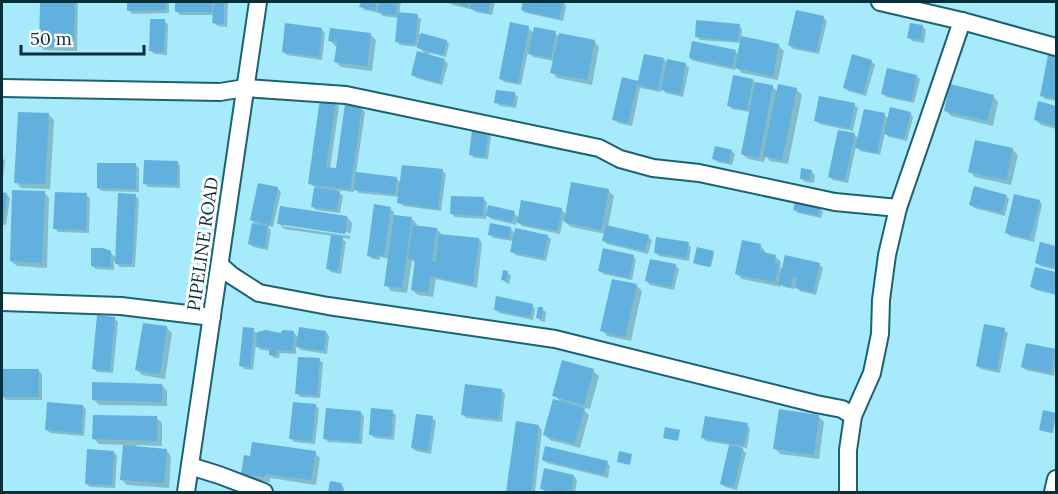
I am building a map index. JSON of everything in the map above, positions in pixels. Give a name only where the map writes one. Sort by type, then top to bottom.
[{"type":"street","name":"PIPELINE ROAD","points":[[186,492],[258,2]]},
{"type":"street","points":[[880,2],[962,21],[1056,47]]},
{"type":"street","points":[[848,492],[848,450],[853,416],[872,373],[879,334],[887,255],[898,208],[962,21]]},
{"type":"street","points":[[2,88],[220,92],[245,88],[346,95],[599,148],[620,159],[653,168],[699,172],[835,202],[898,208]]},
{"type":"street","points":[[220,265],[231,275],[260,293],[328,306],[555,339],[842,409],[853,416]]},
{"type":"street","points":[[2,302],[121,306],[212,316]]},
{"type":"street","points":[[190,466],[264,492]]},
{"type":"street","points":[[1053,492],[1056,479]]},
{"type":"building","points":[[40,2],[75,2],[74,48],[39,47]]},
{"type":"building","points":[[127,2],[166,2],[166,10],[127,11]]},
{"type":"building","points":[[175,2],[212,2],[212,12],[175,12]]},
{"type":"building","points":[[214,2],[224,2],[224,24],[212,23]]},
{"type":"building","points":[[361,2],[376,2],[375,10],[359,7]]},
{"type":"building","points":[[379,2],[397,2],[396,15],[378,13]]},
{"type":"building","points":[[450,2],[468,2],[467,7]]},
{"type":"building","points":[[471,2],[491,2],[488,13],[470,9]]},
{"type":"building","points":[[523,2],[563,2],[559,19],[521,10]]},
{"type":"building","points":[[796,10],[824,16],[816,52],[788,45]]},
{"type":"building","points":[[398,12],[418,14],[415,44],[395,42]]},
{"type":"building","points":[[150,19],[165,19],[164,52],[149,51]]},
{"type":"building","points":[[696,20],[740,24],[738,41],[695,37]]},
{"type":"building","points":[[510,22],[529,26],[518,83],[499,79]]},
{"type":"building","points":[[285,23],[322,28],[319,57],[282,52]]},
{"type":"building","points":[[910,23],[923,25],[921,40],[907,38]]},
{"type":"building","points":[[534,27],[556,31],[551,58],[528,54]]},
{"type":"building","points":[[330,28],[371,33],[367,66],[334,62],[337,42],[328,41]]},
{"type":"building","points":[[421,33],[447,40],[443,55],[417,48]]},
{"type":"building","points":[[559,33],[595,40],[587,80],[550,73]]},
{"type":"building","points":[[741,36],[779,44],[773,76],[735,68]]},
{"type":"building","points":[[692,41],[736,50],[732,67],[689,58]]},
{"type":"building","points":[[417,51],[445,59],[439,83],[411,75]]},
{"type":"building","points":[[644,54],[664,58],[658,90],[638,85]]},
{"type":"building","points":[[852,54],[872,60],[863,93],[843,88]]},
{"type":"building","points":[[1048,55],[1056,56],[1056,99],[1040,96]]},
{"type":"building","points":[[667,59],[686,63],[680,94],[661,90]]},
{"type":"building","points":[[887,68],[917,75],[911,101],[881,94]]},
{"type":"building","points":[[733,75],[753,79],[747,110],[727,106]]},
{"type":"building","points":[[622,77],[638,81],[628,123],[612,120]]},
{"type":"building","points":[[755,82],[773,85],[759,158],[741,154]]},
{"type":"building","points":[[778,84],[797,88],[782,160],[763,156]]},
{"type":"building","points":[[950,84],[994,95],[987,121],[944,111]]},
{"type":"building","points":[[496,90],[515,92],[513,105],[494,103]]},
{"type":"building","points":[[819,96],[855,103],[850,128],[814,121]]},
{"type":"building","points":[[320,99],[336,101],[326,167],[336,168],[345,104],[362,107],[350,190],[308,184]]},
{"type":"building","points":[[1038,101],[1056,106],[1056,126],[1034,120]]},
{"type":"building","points":[[890,107],[911,112],[904,139],[884,134]]},
{"type":"building","points":[[864,109],[885,113],[877,153],[855,148]]},
{"type":"building","points":[[18,112],[49,113],[45,184],[14,183]]},
{"type":"building","points":[[472,130],[488,132],[485,157],[469,155]]},
{"type":"building","points":[[838,130],[855,133],[845,180],[828,177]]},
{"type":"building","points":[[975,140],[1013,148],[1006,180],[968,172]]},
{"type":"building","points":[[715,146],[732,150],[729,163],[712,159]]},
{"type":"building","points":[[144,160],[178,161],[177,185],[143,184]]},
{"type":"building","points":[[97,163],[136,163],[136,189],[97,188]]},
{"type":"building","points":[[402,165],[443,169],[438,209],[397,203]]},
{"type":"building","points":[[801,168],[812,170],[810,180],[800,179]]},
{"type":"building","points":[[356,172],[397,177],[395,194],[354,190]]},
{"type":"building","points":[[571,182],[609,189],[601,230],[564,222]]},
{"type":"building","points":[[258,183],[278,187],[270,225],[250,220]]},
{"type":"building","points":[[974,186],[1007,195],[1002,213],[969,205]]},
{"type":"building","points":[[314,188],[340,191],[337,210],[311,207]]},
{"type":"building","points":[[12,190],[45,191],[42,263],[10,261]]},
{"type":"building","points":[[2,192],[7,193],[3,223],[2,223]]},
{"type":"building","points":[[55,192],[87,193],[86,230],[53,229]]},
{"type":"building","points":[[118,193],[136,194],[132,264],[115,264]]},
{"type":"building","points":[[1014,194],[1040,200],[1030,239],[1005,233]]},
{"type":"building","points":[[451,196],[484,197],[483,216],[450,214]]},
{"type":"building","points":[[521,200],[562,208],[557,231],[517,223]]},
{"type":"building","points":[[795,201],[820,207],[818,216],[793,210]]},
{"type":"building","points":[[374,204],[391,207],[384,256],[377,255],[377,258],[367,256]]},
{"type":"building","points":[[488,205],[515,211],[512,222],[486,216]]},
{"type":"building","points":[[280,206],[347,216],[345,234],[277,224]]},
{"type":"building","points":[[394,215],[412,217],[402,288],[384,286]]},
{"type":"building","points":[[252,223],[268,226],[265,247],[248,244]]},
{"type":"building","points":[[490,223],[511,227],[509,239],[488,235]]},
{"type":"building","points":[[413,225],[437,228],[432,261],[436,261],[439,234],[479,238],[473,285],[430,276],[428,293],[411,290],[415,260],[408,259]]},
{"type":"building","points":[[606,225],[649,235],[645,251],[602,241]]},
{"type":"building","points":[[515,228],[548,235],[543,258],[510,252]]},
{"type":"building","points":[[331,235],[343,237],[338,271],[326,269]]},
{"type":"building","points":[[656,237],[689,242],[686,258],[654,253]]},
{"type":"building","points":[[742,240],[761,244],[759,251],[776,255],[774,263],[779,264],[775,282],[735,274]]},
{"type":"building","points":[[1040,242],[1056,246],[1056,268],[1035,263]]},
{"type":"building","points":[[697,247],[714,251],[709,267],[693,263]]},
{"type":"building","points":[[91,248],[111,251],[111,267],[91,266]]},
{"type":"building","points":[[603,248],[634,255],[629,278],[598,271]]},
{"type":"building","points":[[785,255],[820,263],[813,292],[795,288],[797,278],[793,277],[791,287],[778,284]]},
{"type":"building","points":[[650,259],[676,264],[671,287],[645,281]]},
{"type":"building","points":[[1035,267],[1056,272],[1056,294],[1030,287]]},
{"type":"building","points":[[503,270],[508,271],[506,281],[501,280]]},
{"type":"building","points":[[612,279],[637,284],[625,337],[600,331]]},
{"type":"building","points":[[496,296],[533,304],[530,317],[494,310]]},
{"type":"building","points":[[538,307],[543,307],[541,319],[536,318]]},
{"type":"building","points":[[97,315],[115,317],[110,371],[92,369]]},
{"type":"building","points":[[143,323],[167,326],[160,374],[135,370]]},
{"type":"building","points":[[984,324],[1005,328],[997,370],[976,366]]},
{"type":"building","points":[[243,327],[254,328],[250,367],[239,366]]},
{"type":"building","points":[[299,327],[326,331],[324,351],[296,347]]},
{"type":"building","points":[[266,330],[280,333],[283,330],[294,331],[293,351],[277,350],[276,356],[269,355],[269,348],[256,347],[257,332]]},
{"type":"building","points":[[1026,343],[1056,349],[1051,373],[1021,367]]},
{"type":"building","points":[[298,357],[320,358],[317,395],[295,394]]},
{"type":"building","points":[[562,360],[594,369],[584,405],[552,396]]},
{"type":"building","points":[[2,369],[39,369],[39,397],[2,397]]},
{"type":"building","points":[[92,382],[162,384],[162,402],[92,400]]},
{"type":"building","points":[[465,384],[502,389],[499,419],[461,415]]},
{"type":"building","points":[[553,399],[585,408],[574,444],[543,435]]},
{"type":"building","points":[[47,402],[83,405],[81,433],[45,430]]},
{"type":"building","points":[[293,402],[316,404],[312,441],[289,439]]},
{"type":"building","points":[[326,408],[361,411],[359,442],[323,439]]},
{"type":"building","points":[[371,408],[393,410],[391,437],[369,435]]},
{"type":"building","points":[[779,409],[819,415],[814,455],[773,449]]},
{"type":"building","points":[[1043,410],[1056,413],[1052,433],[1039,430]]},
{"type":"building","points":[[416,414],[433,416],[428,451],[411,448]]},
{"type":"building","points":[[93,415],[157,416],[157,441],[92,439]]},
{"type":"building","points":[[705,416],[748,423],[744,446],[701,438]]},
{"type":"building","points":[[516,421],[539,425],[531,492],[506,492]]},
{"type":"building","points":[[665,427],[680,430],[678,441],[663,438]]},
{"type":"building","points":[[252,442],[316,451],[311,480],[265,474],[265,477],[241,474],[244,455],[250,456]]},
{"type":"building","points":[[123,445],[167,449],[164,483],[120,480]]},
{"type":"building","points":[[729,445],[743,448],[734,487],[720,484]]},
{"type":"building","points":[[545,446],[608,461],[604,475],[542,460]]},
{"type":"building","points":[[87,449],[114,451],[112,485],[85,484]]},
{"type":"building","points":[[619,451],[632,454],[630,465],[617,462]]},
{"type":"building","points":[[544,468],[574,475],[571,492],[540,489]]},
{"type":"building","points":[[330,481],[342,483],[341,492],[328,492]]}]
